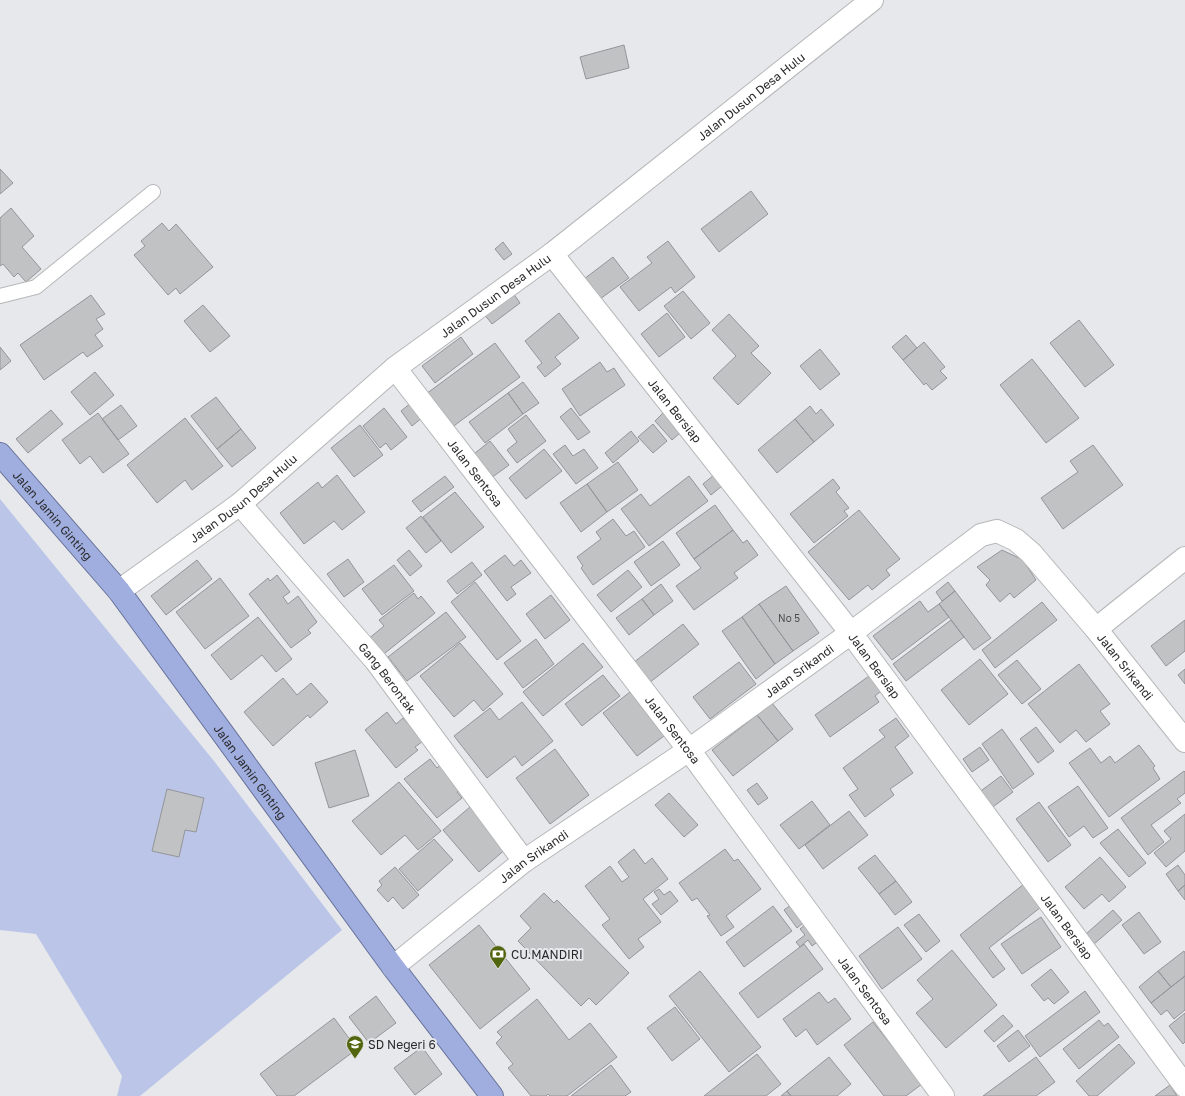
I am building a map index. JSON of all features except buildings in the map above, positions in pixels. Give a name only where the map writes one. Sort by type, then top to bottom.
[{"type":"highway","name":"Jalan Jamin Ginting","points":[[0,454],[119,591],[393,967],[492,1096]]},
{"type":"street","name":"Jalan Dusun Desa Hulu","points":[[119,591],[240,504],[395,368],[552,254],[872,0]]},
{"type":"street","name":"Jalan Bersiap","points":[[552,254],[851,633],[1185,1086]]},
{"type":"street","name":"Jalan Sentosa","points":[[395,368],[689,750],[944,1096]]},
{"type":"street","name":"Gang Berontak","points":[[240,504],[376,661],[524,861]]},
{"type":"street","name":"Jalan Srikandi","points":[[393,967],[524,861],[689,750],[851,633],[981,535],[997,531],[1016,540],[1031,553],[1096,629],[1185,741]]},
{"type":"street","points":[[1096,629],[1185,558]]},
{"type":"lane","points":[[0,296],[36,287],[153,192]]},
{"type":"shaded area","points":[[0,499],[214,761],[342,930],[140,1096],[117,1096],[122,1076],[36,934],[0,930]]},
{"type":"place","name":"CU.MANDIRI","points":[[498,969]]},
{"type":"place","name":"SD Negeri 6","points":[[355,1059]]}]
